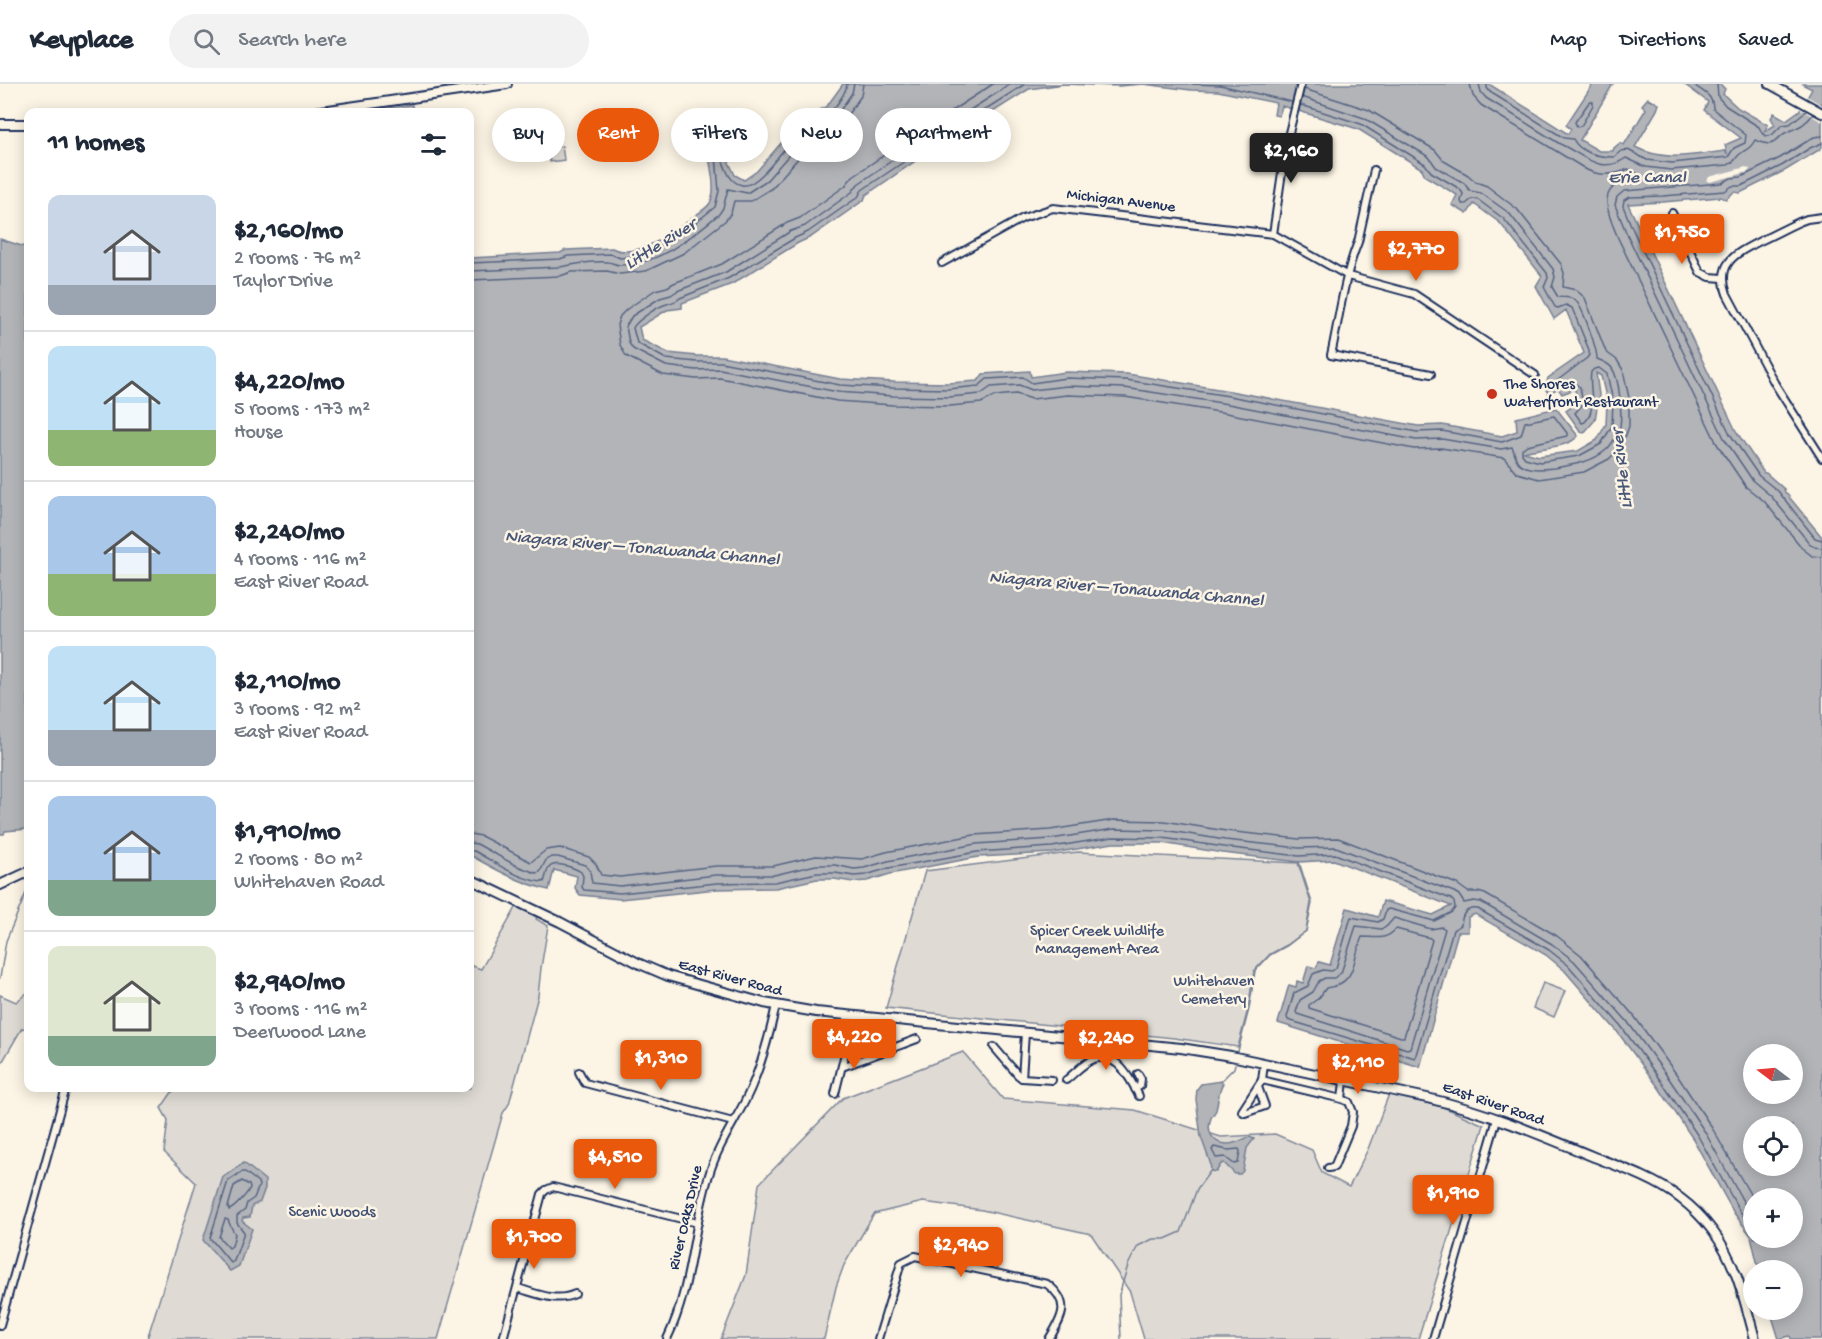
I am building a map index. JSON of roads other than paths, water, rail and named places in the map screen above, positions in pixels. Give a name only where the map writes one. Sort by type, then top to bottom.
[{"type":"main road","points":[[342,108],[507,84]]},
{"type":"main road","points":[[1770,84],[1821,113]]},
{"type":"main road","points":[[0,124],[24,124]]},
{"type":"main road","points":[[0,885],[24,874]]},
{"type":"main road","name":"East River Road","points":[[474,881],[661,974],[776,1005],[806,1011],[1181,1048],[1455,1104],[1497,1119],[1631,1172],[1667,1189],[1687,1204],[1710,1228],[1728,1255],[1755,1339]]},
{"type":"street","points":[[1302,84],[1281,170],[1273,234],[1348,276],[1414,294],[1535,375]]},
{"type":"street","points":[[1374,170],[1331,355],[1431,374]]},
{"type":"street","name":"Michigan Avenue","points":[[942,264],[1023,218],[1053,208],[1273,234]]},
{"type":"street","points":[[1672,213],[1700,272],[1710,277],[1723,278]]},
{"type":"street","points":[[1822,218],[1799,222],[1742,250],[1729,261],[1723,278],[1726,294],[1769,374],[1822,458]]},
{"type":"street","name":"River Oaks Drive","points":[[667,1339],[684,1290],[709,1173],[759,1067],[776,1005]]},
{"type":"street","points":[[884,1052],[888,1019]]},
{"type":"street","points":[[1022,1078],[1025,1033]]},
{"type":"street","points":[[842,1067],[917,1039]]},
{"type":"street","points":[[835,1094],[848,1041]]},
{"type":"street","points":[[1104,1058],[1105,1041]]},
{"type":"street","points":[[994,1047],[1022,1078],[1052,1080]]},
{"type":"street","points":[[1066,1080],[1085,1064],[1094,1059],[1104,1058],[1112,1060],[1129,1077],[1139,1096]]},
{"type":"street","points":[[1264,1064],[1260,1084],[1349,1102],[1353,1112],[1351,1126],[1334,1167],[1328,1168]]},
{"type":"street","points":[[1129,1077],[1145,1069]]},
{"type":"street","points":[[579,1072],[585,1083],[733,1122]]},
{"type":"street","points":[[1135,1089],[1140,1086],[1141,1079],[1138,1074]]},
{"type":"street","points":[[1342,1099],[1344,1081]]},
{"type":"street","points":[[0,1325],[65,1092]]},
{"type":"street","points":[[1433,1339],[1497,1119]]},
{"type":"street","points":[[502,1339],[542,1194],[546,1190],[553,1187],[698,1223]]},
{"type":"street","points":[[878,1339],[901,1263],[915,1256],[1047,1284],[1058,1292],[1063,1306],[1060,1321],[1050,1339]]},
{"type":"street","points":[[517,1288],[553,1298],[566,1298],[575,1294]]},
{"type":"water","points":[[843,84],[1064,84],[1029,89],[999,108],[875,108],[875,162],[914,162],[811,237],[732,284],[682,303],[682,308],[667,310],[639,327],[642,340],[668,353],[722,356],[840,379],[948,383],[978,381],[983,374],[1030,371],[1031,377],[1066,372],[1127,374],[1418,426],[1442,425],[1502,436],[1517,431],[1516,418],[1556,408],[1578,436],[1567,443],[1524,452],[1539,456],[1578,451],[1597,440],[1606,424],[1607,401],[1601,376],[1596,373],[1599,395],[1595,420],[1584,433],[1566,411],[1577,403],[1575,389],[1562,394],[1558,388],[1549,394],[1546,390],[1550,386],[1547,382],[1548,378],[1584,353],[1566,310],[1554,319],[1536,286],[1542,276],[1500,223],[1474,204],[1467,214],[1452,205],[1457,195],[1425,176],[1422,169],[1358,129],[1282,106],[1279,116],[1274,115],[1276,103],[1218,91],[1143,84],[1489,84],[1568,134],[1571,129],[1566,125],[1593,84],[1613,84],[1580,140],[1599,151],[1613,151],[1620,143],[1624,145],[1646,109],[1642,105],[1648,98],[1659,104],[1635,147],[1657,155],[1679,156],[1725,151],[1727,153],[1725,145],[1741,138],[1704,110],[1708,102],[1684,84],[1720,84],[1725,89],[1723,94],[1738,108],[1768,125],[1764,132],[1775,125],[1771,118],[1774,113],[1786,120],[1800,110],[1812,89],[1802,84],[1822,84],[1822,147],[1819,150],[1740,193],[1734,192],[1726,199],[1720,197],[1628,204],[1736,431],[1764,473],[1784,489],[1822,537],[1822,1339],[1791,1339],[1790,1336],[1779,1339],[1773,1320],[1803,1320],[1803,1260],[1757,1260],[1754,1248],[1803,1248],[1803,1188],[1743,1188],[1743,1225],[1693,1139],[1659,1088],[1616,1030],[1564,970],[1546,955],[1475,914],[1468,917],[1468,932],[1458,932],[1420,1067],[1278,1023],[1289,985],[1296,987],[1297,981],[1303,983],[1308,966],[1316,968],[1319,962],[1330,965],[1347,908],[1378,917],[1383,901],[1433,915],[1451,906],[1334,860],[1299,862],[1162,843],[1113,843],[1053,853],[978,857],[890,874],[867,881],[817,879],[776,888],[717,889],[620,899],[580,895],[575,888],[577,876],[554,870],[549,890],[538,887],[508,876],[474,857],[474,258],[560,253],[566,250],[612,248],[622,251],[645,247],[678,228],[710,203],[713,182],[710,162],[729,162],[735,175],[744,180],[765,162],[768,162],[768,158],[780,144],[780,162],[863,162],[863,108],[823,108]]},
{"type":"water","points":[[1064,84],[1143,84],[1119,86]]},
{"type":"water","points":[[0,239],[24,247],[24,829],[5,831],[4,834],[0,834]]},
{"type":"water","points":[[1221,1081],[1223,1083],[1209,1128],[1214,1139],[1222,1143],[1233,1143],[1250,1137],[1254,1139],[1247,1148],[1243,1171],[1240,1174],[1235,1174],[1224,1163],[1216,1172],[1211,1171],[1201,1137],[1196,1099],[1197,1089],[1201,1084]]},
{"type":"water","points":[[244,1163],[265,1180],[265,1188],[260,1202],[252,1206],[250,1217],[243,1218],[242,1221],[252,1229],[239,1266],[230,1271],[203,1240],[223,1177]]},
{"type":"waterway","points":[[1238,1051],[1249,1009],[1255,971],[1270,955],[1306,931],[1312,903],[1299,862]]},
{"type":"waterway","points":[[0,978],[6,941],[24,898]]},
{"type":"waterway","points":[[1220,1082],[1235,1064]]},
{"type":"waterway","points":[[1121,1339],[1119,1295],[1128,1265],[1138,1246],[1153,1239],[1165,1239],[1181,1232],[1197,1189],[1211,1170]]},
{"type":"place","name":"The Shores Waterfront Restaurant","points":[[1492,394]]},
{"type":"water label","name":"Erie Canal","points":[[1647,178]]},
{"type":"water label","name":"Little River","points":[[661,245]]},
{"type":"water label","name":"Little River","points":[[1623,469]]},
{"type":"water label","name":"Niagara River – Tonawanda Channel","points":[[642,549]]},
{"type":"water label","name":"Niagara River – Tonawanda Channel","points":[[1126,590]]},
{"type":"park label","name":"Spicer Creek Wildlife Management Area","points":[[1097,941]]},
{"type":"park label","name":"Whitehaven Cemetery","points":[[1214,991]]},
{"type":"park label","name":"Scenic Woods","points":[[332,1213]]}]
